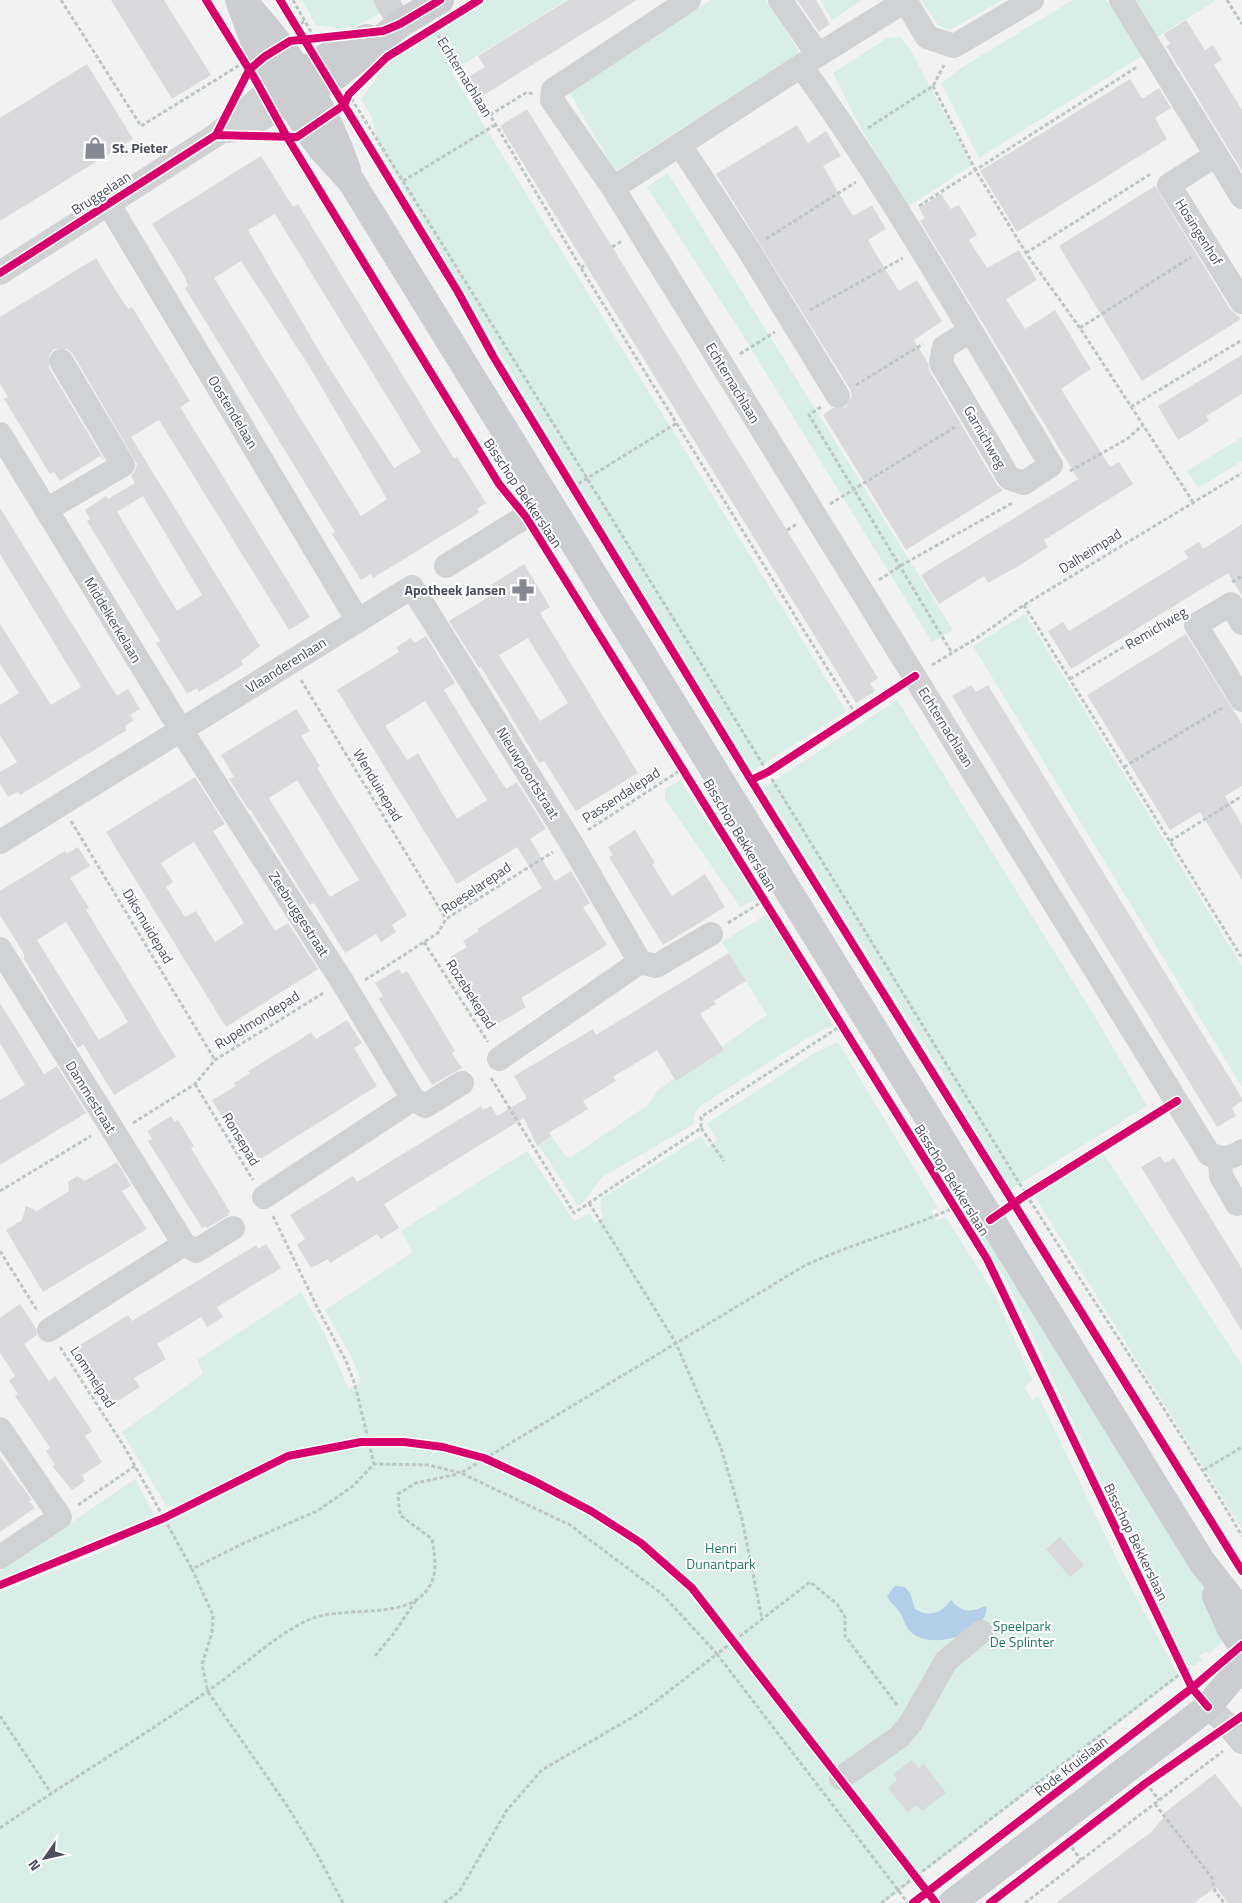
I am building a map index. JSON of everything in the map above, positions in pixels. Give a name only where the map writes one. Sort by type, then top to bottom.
[{"type":"main road","name":"Bisschop Bekkerslaan","points":[[240,0],[272,46],[295,88],[321,148],[351,181],[1202,1562],[1242,1613]]},
{"type":"main road","points":[[295,88],[322,44],[441,12]]},
{"type":"main road","points":[[295,88],[337,74],[400,24]]},
{"type":"main road","name":"Bisschop Bekkerslaan","points":[[295,88],[326,118],[335,135],[351,181]]},
{"type":"main road","name":"Bisschop Bekkerslaan","points":[[1202,1562],[1230,1627],[1242,1646]]},
{"type":"main road","points":[[966,1899],[1208,1707],[1230,1680],[1242,1670]]},
{"type":"main road","points":[[1208,1707],[1242,1696]]},
{"type":"street","points":[[386,0],[400,24]]},
{"type":"street","points":[[552,100],[553,90],[689,0]]},
{"type":"street","points":[[780,0],[810,61]]},
{"type":"street","points":[[614,188],[905,1],[927,37],[954,46],[1032,0]]},
{"type":"street","points":[[1121,0],[1242,197]]},
{"type":"street","name":"Garnichweg","points":[[810,61],[853,138],[921,248],[1051,465],[1024,483],[1009,478],[941,362],[944,347],[970,331]]},
{"type":"street","name":"Bruggelaan","points":[[0,273],[216,135],[263,95],[295,88]]},
{"type":"street","name":"Echternachlaan","points":[[552,100],[614,188],[1209,1154],[1220,1160]]},
{"type":"street","points":[[680,145],[748,249],[838,396]]},
{"type":"street","name":"Hosingenhof","points":[[1216,155],[1169,185],[1242,302]]},
{"type":"street","name":"Oostendelaan","points":[[108,204],[358,621]]},
{"type":"street","points":[[46,510],[123,465],[61,361]]},
{"type":"street","name":"Middelkerkelaan","points":[[0,434],[180,730]]},
{"type":"street","points":[[446,566],[549,502]]},
{"type":"street","name":"Vlaanderenlaan","points":[[1,838],[61,804],[412,587]]},
{"type":"street","name":"Nieuwpoortstraat","points":[[412,587],[570,841],[640,962]]},
{"type":"street","name":"Remichweg","points":[[1241,698],[1196,625],[1230,604],[1242,623]]},
{"type":"street","name":"Zeebruggestraat","points":[[180,730],[345,986],[413,1099]]},
{"type":"street","points":[[494,1067],[640,962],[656,966],[711,934]]},
{"type":"street","name":"Dammestraat","points":[[0,949],[184,1244]]},
{"type":"street","points":[[266,1201],[413,1099],[425,1106],[462,1083]]},
{"type":"street","points":[[1236,1204],[1221,1176],[1220,1160],[1234,1156],[1242,1151]]},
{"type":"street","points":[[49,1330],[184,1244],[196,1251],[233,1228]]},
{"type":"street","points":[[0,1429],[60,1517],[0,1557]]},
{"type":"street","points":[[840,1778],[899,1737],[911,1723],[946,1661],[981,1632]]},
{"type":"street","points":[[1208,1707],[1240,1740]]},
{"type":"path","points":[[61,0],[141,126],[272,46],[305,21]]},
{"type":"path","points":[[293,0],[305,21],[322,44]]},
{"type":"path","points":[[1227,0],[1242,24]]},
{"type":"path","points":[[426,33],[434,28],[441,12]]},
{"type":"path","points":[[272,46],[322,44]]},
{"type":"path","points":[[853,138],[933,86],[954,46]]},
{"type":"path","points":[[901,217],[1155,56]]},
{"type":"path","points":[[933,86],[975,170],[1026,253],[1080,328],[1193,502]]},
{"type":"path","points":[[326,118],[344,105],[349,94],[355,88]]},
{"type":"path","points":[[490,115],[527,92],[552,100]]},
{"type":"path","points":[[349,94],[589,478],[1023,1197],[1204,1470],[1242,1536]]},
{"type":"path","points":[[403,181],[495,125]]},
{"type":"path","points":[[1026,253],[1157,169]]},
{"type":"path","points":[[748,249],[873,171]]},
{"type":"path","points":[[1080,328],[1207,246]]},
{"type":"path","points":[[722,365],[792,321],[921,248]]},
{"type":"path","points":[[581,268],[585,265]]},
{"type":"path","points":[[930,339],[809,415],[854,489],[972,416]]},
{"type":"path","points":[[1131,407],[1242,340]]},
{"type":"path","points":[[549,502],[677,423]]},
{"type":"path","points":[[568,479],[578,496]]},
{"type":"path","points":[[756,550],[760,547]]},
{"type":"path","points":[[1227,585],[1242,576]]},
{"type":"path","points":[[1024,605],[1242,958]]},
{"type":"path","points":[[1124,767],[1241,698]]},
{"type":"path","points":[[848,720],[864,710]]},
{"type":"path","points":[[760,776],[776,767]]},
{"type":"path","points":[[1170,841],[1242,796]]},
{"type":"path","points":[[711,934],[764,900]]},
{"type":"path","points":[[837,1017],[847,1033]]},
{"type":"path","points":[[724,1161],[701,1128],[701,1117],[842,1025]]},
{"type":"path","points":[[701,1128],[589,1203],[676,1343],[721,1448],[742,1519],[762,1620]]},
{"type":"path","points":[[1023,1197],[1034,1189]]},
{"type":"path","points":[[375,1656],[394,1633],[417,1599],[432,1584],[436,1560],[432,1539],[400,1515],[398,1494],[416,1483],[461,1473],[480,1457],[804,1266],[954,1207]]},
{"type":"path","points":[[364,1442],[377,1442]]},
{"type":"path","points":[[1204,1470],[1242,1447]]},
{"type":"path","points":[[480,1457],[492,1462]]},
{"type":"path","points":[[192,1569],[244,1542],[317,1511],[353,1486],[374,1464],[428,1465],[461,1473],[570,1525],[662,1594],[717,1654],[908,1903]]},
{"type":"path","points":[[60,1517],[135,1466]]},
{"type":"path","points":[[155,1522],[173,1513]]},
{"type":"path","points":[[444,1903],[459,1892],[507,1810],[542,1770],[643,1711],[810,1582],[837,1604],[845,1616],[845,1636],[911,1723]]},
{"type":"path","points":[[0,1828],[208,1692],[276,1641],[309,1620],[344,1612],[385,1610],[417,1599]]},
{"type":"path","points":[[728,1633],[741,1648]]},
{"type":"path","points":[[1180,1662],[1188,1680]]},
{"type":"path","points":[[882,1903],[1184,1671]]},
{"type":"path","points":[[208,1692],[286,1804],[318,1856],[343,1903]]},
{"type":"path","points":[[0,1716],[51,1793]]},
{"type":"path","points":[[1025,1903],[1240,1740]]},
{"type":"path","points":[[1138,1788],[1154,1777]]},
{"type":"path","points":[[1146,1783],[1159,1800]]},
{"type":"path","points":[[1155,1804],[1212,1878],[1215,1891],[1224,1903]]},
{"type":"path","points":[[1061,1848],[1076,1836]]},
{"type":"path","points":[[1068,1842],[1081,1860]]},
{"type":"path","points":[[911,1869],[922,1884]]},
{"type":"path","points":[[912,1903],[920,1897]]},
{"type":"green space","points":[[302,0],[379,0],[385,9],[360,24],[337,28],[316,25]]},
{"type":"green space","points":[[472,0],[566,0],[451,72],[846,711],[753,771],[603,528],[379,147],[372,117],[361,99],[398,49]]},
{"type":"green space","points":[[711,0],[766,0],[800,53],[615,171],[568,90]]},
{"type":"green space","points":[[820,0],[862,0],[832,20]]},
{"type":"green space","points":[[921,0],[1003,0],[949,30],[939,26]]},
{"type":"green space","points":[[1073,0],[1106,0],[1142,56],[979,158],[941,83],[964,66]]},
{"type":"green space","points":[[1135,0],[1214,0],[1215,1],[1157,37]]},
{"type":"green space","points":[[900,37],[910,49],[972,165],[907,207],[857,121],[833,73],[887,38]]},
{"type":"green space","points":[[668,173],[953,630],[932,642],[742,334],[647,187]]},
{"type":"green space","points":[[1242,437],[1242,461],[1198,488],[1187,471]]},
{"type":"green space","points":[[1025,614],[1242,966],[1242,1087],[973,646]]},
{"type":"green space","points":[[897,700],[1097,1020],[1147,1106],[1011,1189],[937,1065],[763,788]]},
{"type":"green space","points":[[680,780],[757,899],[740,907],[665,799],[665,789]]},
{"type":"green space","points":[[767,914],[833,1025],[804,1040],[700,1106],[694,1115],[694,1124],[604,1176],[578,1206],[526,1125],[539,1117],[565,1156],[571,1157],[648,1105],[658,1090],[767,1015],[722,942]]},
{"type":"green space","name":"Henri Dunantpark","points":[[838,1042],[938,1208],[931,1210],[937,1220],[946,1217],[996,1297],[1032,1380],[1025,1387],[1032,1400],[1038,1395],[1123,1572],[1179,1677],[884,1903],[0,1903],[0,1592],[116,1546],[179,1503],[167,1507],[122,1432],[203,1374],[197,1360],[301,1292],[324,1333],[349,1389],[361,1381],[352,1358],[325,1310],[413,1252],[401,1231],[527,1151],[574,1221],[589,1214],[595,1223],[603,1217],[600,1202],[602,1198],[701,1136],[708,1147],[717,1140],[707,1124],[709,1122],[813,1054]]},
{"type":"green space","points":[[1103,1153],[1242,1365],[1242,1529],[1035,1197],[1040,1191]]},
{"type":"green space","points":[[983,1229],[1208,1596],[1228,1637],[1209,1654],[1206,1651],[1199,1656],[1202,1660],[1194,1666],[1188,1666],[1007,1282],[976,1232]]},
{"type":"green space","points":[[135,1479],[154,1515],[0,1581],[0,1571]]},
{"type":"water","points":[[895,1586],[905,1587],[910,1593],[915,1609],[920,1612],[935,1613],[944,1608],[951,1600],[963,1610],[976,1610],[986,1606],[985,1615],[979,1624],[957,1636],[944,1640],[931,1640],[919,1637],[908,1629],[898,1609],[887,1596]]},
{"type":"building","points":[[111,0],[164,0],[211,75],[172,99]]},
{"type":"building","points":[[568,0],[637,0],[482,96],[469,77],[485,67],[478,56]]},
{"type":"building","points":[[797,0],[816,0],[830,24],[819,32]]},
{"type":"building","points":[[1186,20],[1205,50],[1213,45],[1222,60],[1214,65],[1242,110],[1242,171],[1166,46],[1170,44],[1164,34]]},
{"type":"building","points":[[87,64],[133,139],[0,221],[0,118]]},
{"type":"building","points":[[1130,79],[1142,99],[1159,88],[1171,108],[1155,118],[1167,139],[1017,232],[980,171]]},
{"type":"building","points":[[527,109],[878,678],[870,683],[875,691],[856,703],[500,126]]},
{"type":"building","points":[[797,125],[808,143],[826,131],[841,156],[823,166],[836,189],[853,216],[872,205],[886,229],[868,240],[880,261],[899,291],[917,280],[942,321],[914,340],[928,363],[929,370],[997,485],[1003,490],[906,550],[823,415],[833,408],[846,407],[852,396],[850,389],[716,174]]},
{"type":"building","points":[[261,156],[293,207],[298,204],[454,459],[457,457],[486,503],[477,509],[479,513],[373,578],[371,574],[361,580],[332,534],[335,532],[185,288],[188,286],[184,275],[152,224]],"holes":[[[275,214],[421,452],[394,468],[325,361],[248,230]],[[241,261],[311,369],[387,499],[361,516],[214,278]]]},
{"type":"building","points":[[1155,186],[1230,309],[1241,319],[1142,381],[1059,246]]},
{"type":"building","points":[[941,194],[951,209],[959,205],[977,235],[969,240],[987,268],[1019,250],[1037,280],[1006,299],[1025,329],[1055,310],[1091,369],[1061,389],[1110,467],[1119,462],[1133,484],[1044,540],[1048,547],[1020,565],[988,583],[984,576],[939,604],[921,575],[1078,479],[920,221],[925,218],[919,208]]},
{"type":"building","points":[[96,258],[121,299],[129,309],[132,307],[190,401],[180,407],[310,617],[289,630],[159,420],[131,437],[260,646],[241,661],[243,665],[199,692],[197,688],[187,694],[156,643],[160,641],[87,521],[90,519],[85,510],[106,496],[108,499],[135,483],[131,476],[137,464],[73,354],[67,349],[54,349],[49,355],[49,368],[104,460],[100,456],[60,481],[54,472],[50,474],[4,399],[8,397],[0,384],[0,317]],"holes":[[[143,496],[202,595],[177,611],[117,512]]]},
{"type":"building","points":[[1242,355],[1242,394],[1206,416],[1209,421],[1178,440],[1158,406]]},
{"type":"building","points":[[0,508],[117,696],[128,689],[140,709],[130,715],[134,720],[125,726],[127,730],[20,795],[18,792],[8,797],[0,784],[0,772],[17,762],[0,735],[0,705],[19,693],[0,664],[0,624],[51,705],[81,687],[0,554]]},
{"type":"building","points":[[1242,524],[1242,596],[1228,573],[1071,669],[1048,631],[1063,622],[1069,631],[1188,558],[1184,551],[1199,542],[1203,549]]},
{"type":"building","points":[[524,564],[550,607],[540,613],[638,773],[576,811],[544,761],[539,763],[481,667],[479,668],[449,621],[495,593],[491,585]],"holes":[[[528,638],[568,703],[540,721],[499,655]]]},
{"type":"building","points":[[1186,634],[1242,724],[1242,786],[1225,796],[1242,825],[1242,880],[1200,812],[1170,830],[1087,695]]},
{"type":"building","points":[[426,636],[455,683],[444,690],[482,752],[506,789],[517,782],[546,829],[530,839],[555,881],[571,871],[590,903],[583,907],[607,945],[521,998],[526,1007],[494,1026],[450,957],[467,947],[463,941],[479,931],[477,929],[542,888],[517,847],[457,884],[337,690],[399,652],[396,647],[411,638],[414,643]],"holes":[[[425,701],[487,800],[457,819],[418,753],[407,760],[385,726]]]},
{"type":"building","points":[[971,685],[976,692],[988,685],[1242,1098],[1242,1101],[1232,1108],[1236,1116],[1217,1127],[952,696]]},
{"type":"building","points":[[296,709],[310,731],[301,736],[320,766],[317,768],[407,915],[392,925],[396,932],[381,942],[376,934],[345,953],[314,903],[310,905],[229,779],[234,777],[221,755]],"holes":[[[297,780],[359,880],[330,897],[269,798]]]},
{"type":"building","points":[[195,777],[225,824],[213,831],[275,931],[288,923],[318,969],[226,1027],[106,832]],"holes":[[[194,842],[244,923],[215,942],[196,911],[185,917],[166,887],[173,882],[161,863]]]},
{"type":"building","points":[[635,830],[655,863],[652,864],[672,896],[705,874],[725,907],[663,945],[609,857],[613,855],[608,847]]},
{"type":"building","points":[[78,847],[90,866],[70,878],[89,908],[86,910],[176,1057],[114,1095],[83,1044],[78,1048],[24,959],[24,954],[0,915],[0,891],[65,851],[66,854]],"holes":[[[66,922],[128,1022],[99,1040],[37,940]]]},
{"type":"building","points":[[729,953],[746,981],[714,1001],[716,1004],[700,1014],[724,1050],[676,1081],[657,1050],[613,1077],[616,1081],[583,1101],[588,1109],[549,1133],[551,1136],[537,1146],[524,1118],[384,1204],[399,1228],[381,1239],[377,1234],[330,1263],[328,1259],[311,1268],[297,1245],[305,1239],[290,1215],[353,1176],[357,1182],[481,1106],[483,1110],[491,1106],[497,1116],[527,1098],[514,1076],[593,1029],[596,1035]]},
{"type":"building","points":[[399,969],[402,974],[407,971],[455,1051],[452,1053],[462,1068],[432,1085],[379,999],[383,996],[375,983]]},
{"type":"building","points":[[0,1003],[44,1074],[57,1066],[86,1113],[0,1165],[0,1100],[25,1085],[0,1043]]},
{"type":"building","points":[[347,1020],[362,1043],[354,1048],[377,1086],[259,1160],[237,1124],[229,1128],[212,1100],[236,1086],[234,1083],[250,1073],[248,1071],[311,1032],[316,1039]]},
{"type":"building","points":[[171,1116],[175,1122],[178,1120],[194,1146],[191,1148],[230,1212],[227,1213],[229,1215],[207,1228],[206,1226],[202,1228],[148,1141],[152,1139],[147,1131]]},
{"type":"building","points":[[1160,1156],[1165,1163],[1174,1158],[1242,1269],[1242,1331],[1141,1167]]},
{"type":"building","points":[[117,1162],[131,1186],[122,1191],[147,1229],[43,1292],[6,1230],[22,1220],[26,1206],[37,1211],[69,1191],[68,1182],[77,1176],[85,1181]]},
{"type":"building","points":[[266,1244],[281,1268],[217,1307],[223,1317],[207,1327],[201,1317],[157,1344],[166,1359],[134,1378],[140,1387],[108,1407],[72,1350],[128,1315],[132,1321],[256,1245],[258,1249]]},
{"type":"building","points":[[20,1304],[36,1328],[37,1335],[24,1344],[49,1381],[55,1376],[92,1431],[85,1436],[102,1462],[82,1475],[85,1481],[72,1490],[52,1466],[55,1465],[46,1451],[50,1448],[15,1396],[18,1394],[9,1381],[15,1376],[0,1353],[0,1318]]},
{"type":"building","points":[[0,1457],[32,1500],[29,1501],[35,1508],[0,1532]]},
{"type":"building","points":[[1060,1537],[1084,1565],[1070,1577],[1046,1549]]},
{"type":"building","points":[[912,1760],[919,1768],[924,1764],[946,1793],[922,1811],[917,1805],[907,1812],[888,1788],[897,1780],[893,1774]]},
{"type":"building","points":[[1215,1774],[1242,1808],[1242,1903],[1228,1903],[1216,1887],[1194,1903],[1056,1903],[1151,1832],[1166,1815],[1164,1813]]},
{"type":"cycle path","points":[[206,0],[255,79],[287,137],[499,484],[526,517],[987,1259],[1192,1688],[1208,1707]]},
{"type":"cycle path","points":[[280,0],[458,292],[493,356],[751,780],[1242,1571]]},
{"type":"cycle path","points":[[0,273],[216,135],[249,70],[264,57],[290,41],[383,31],[400,24],[440,0]]},
{"type":"cycle path","points":[[216,135],[297,137],[344,105],[349,94],[387,57],[479,0]]},
{"type":"cycle path","points":[[751,780],[768,772],[915,676]]},
{"type":"cycle path","points":[[990,1220],[1026,1195],[1177,1101]]},
{"type":"cycle path","points":[[0,1585],[164,1518],[288,1456],[361,1442],[404,1442],[443,1447],[484,1458],[534,1481],[591,1511],[641,1543],[692,1588],[936,1903]]},
{"type":"cycle path","name":"Rode Kruislaan","points":[[913,1903],[1192,1688],[1242,1645]]},
{"type":"cycle path","points":[[990,1903],[1146,1783],[1242,1716]]},
{"type":"place","name":"St. Pieter","points":[[95,148]]},
{"type":"place","name":"Apotheek Jansen","points":[[523,590]]},
{"type":"park label","name":"Speelpark De Splinter","points":[[1022,1634]]}]
